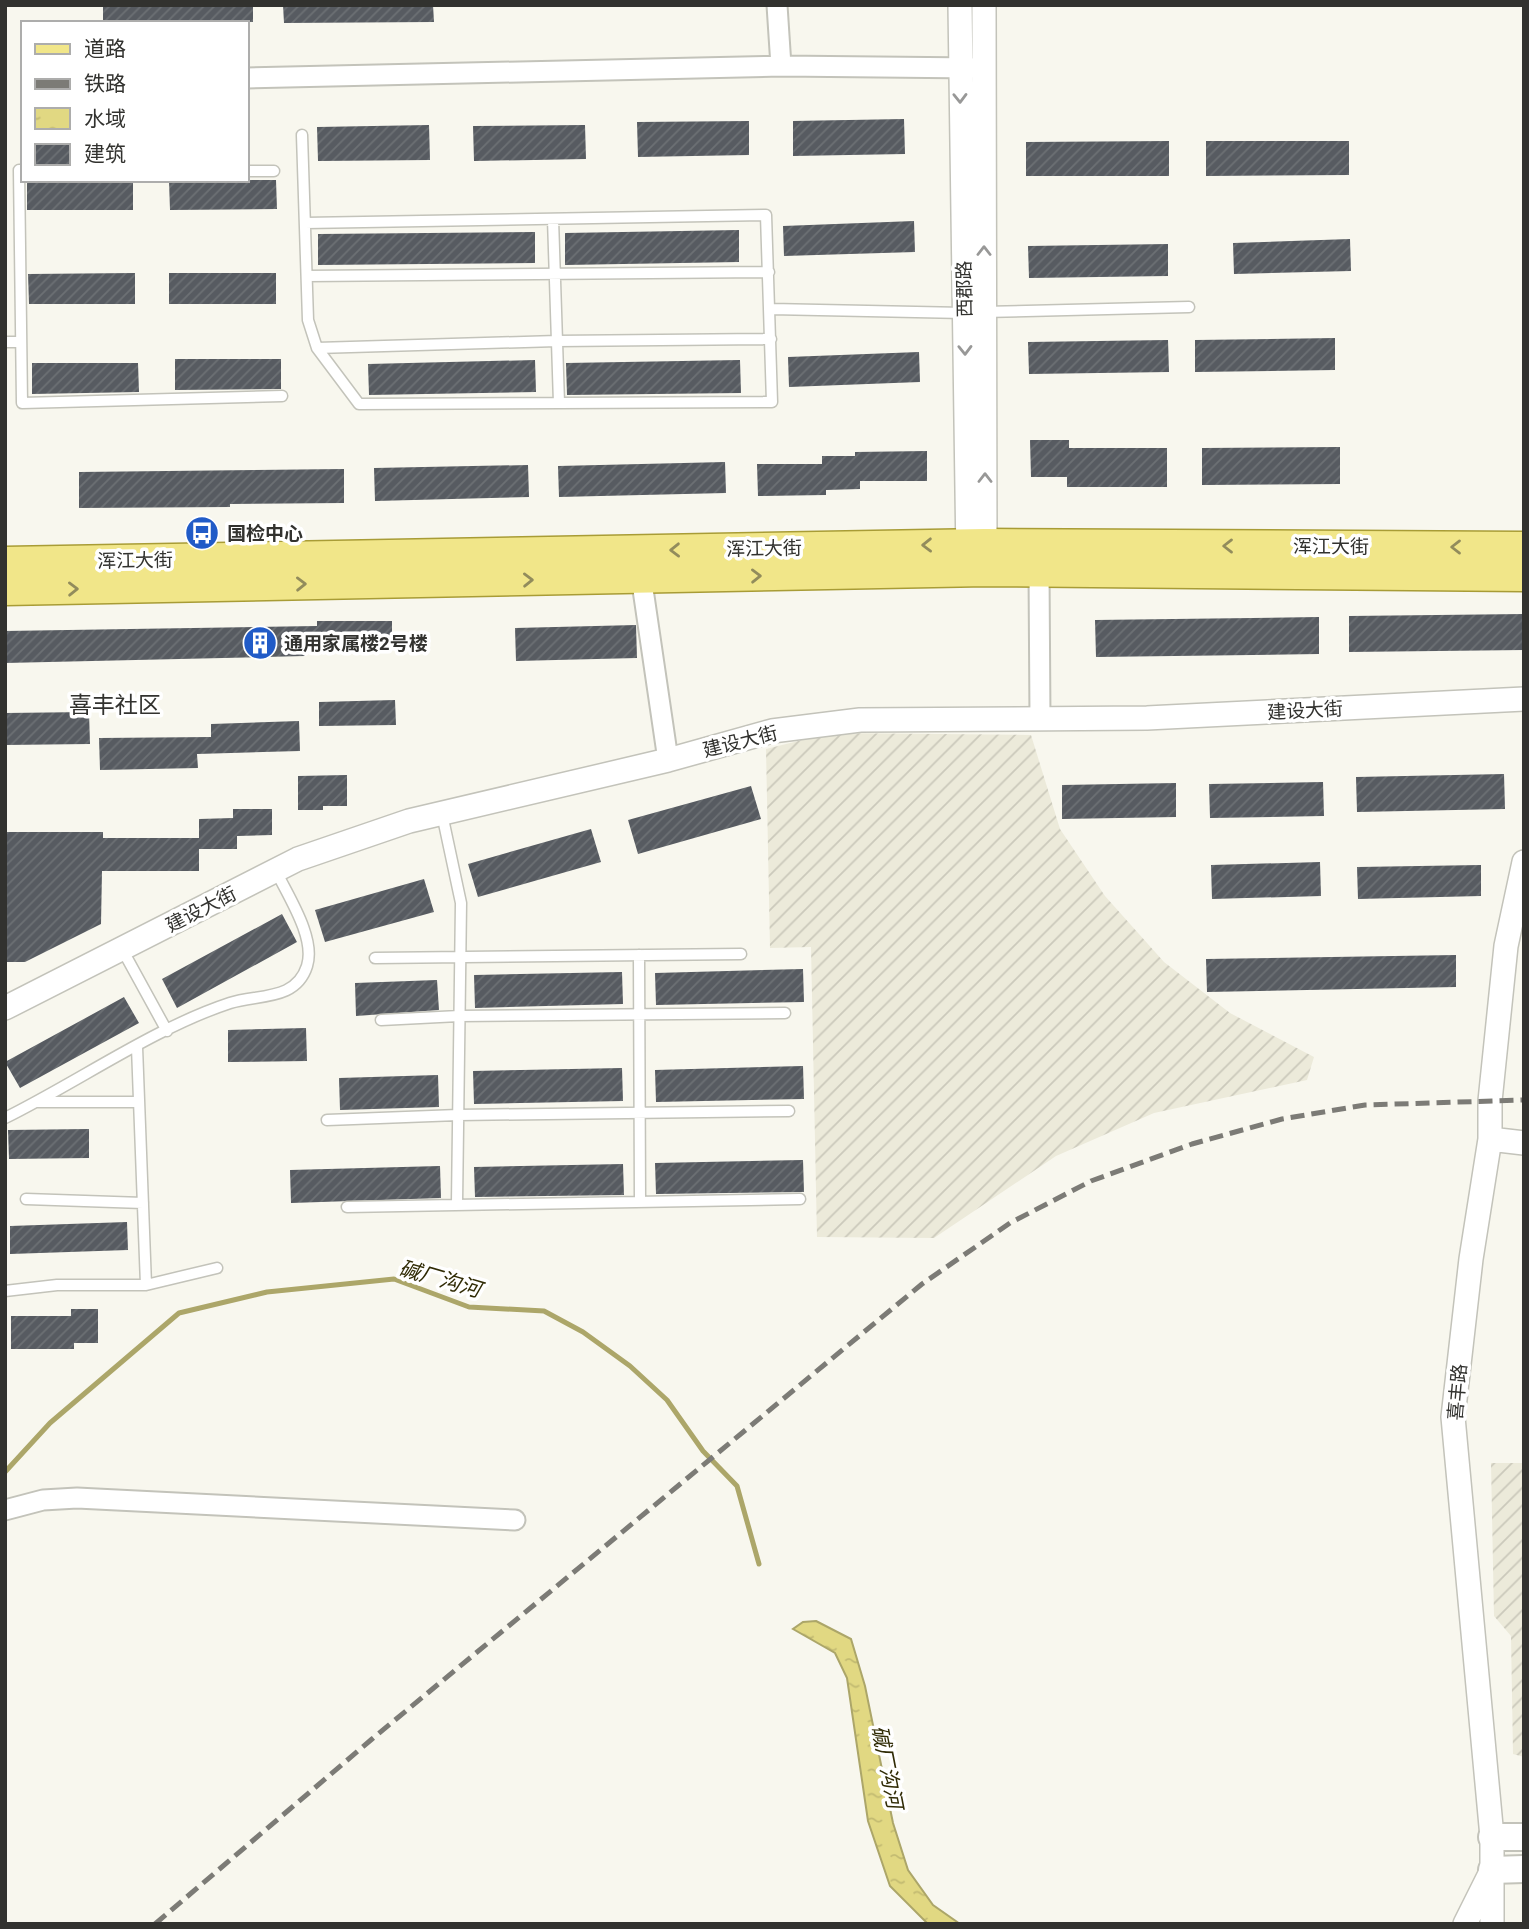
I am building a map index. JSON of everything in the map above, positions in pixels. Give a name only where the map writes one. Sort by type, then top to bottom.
[{"type":"main road","name":"浑江大街","points":[[5,562],[640,565],[1524,547]]},
{"type":"main road","points":[[977,558],[1039,571],[1524,576]]},
{"type":"main road","points":[[5,590],[640,565]]},
{"type":"main road","points":[[1492,1837],[1524,1837]]},
{"type":"main road","points":[[1492,1870],[1524,1869]]},
{"type":"street","points":[[777,5],[781,66]]},
{"type":"street","name":"西郡路","points":[[960,5],[960,68],[974,313],[977,558]]},
{"type":"street","name":"西郡路","points":[[974,313],[984,5]]},
{"type":"street","points":[[248,78],[781,66],[984,67]]},
{"type":"street","points":[[640,565],[668,760]]},
{"type":"street","points":[[1039,571],[1040,719]]},
{"type":"street","name":"建设大街","points":[[5,1008],[298,859],[409,821],[668,760],[772,731],[860,720],[1147,718],[1524,699]]},
{"type":"street","name":"喜丰路","points":[[1492,1924],[1492,1837],[1453,1417],[1471,1259],[1490,1139],[1490,1101],[1506,946],[1524,862]]},
{"type":"street","points":[[1490,1139],[1524,1143]]},
{"type":"street","points":[[5,1510],[43,1500],[77,1498],[515,1520]]},
{"type":"street","points":[[1465,1924],[1492,1870]]},
{"type":"lane","points":[[302,135],[304,223],[308,320],[317,348],[359,404],[772,402],[766,215],[304,223]]},
{"type":"lane","points":[[21,170],[22,403],[282,396]]},
{"type":"lane","points":[[248,171],[274,171]]},
{"type":"lane","points":[[553,219],[559,403]]},
{"type":"lane","points":[[307,276],[769,272]]},
{"type":"lane","points":[[771,309],[974,313],[1189,307]]},
{"type":"lane","points":[[317,348],[557,341],[771,339]]},
{"type":"lane","points":[[5,342],[21,342]]},
{"type":"lane","points":[[442,813],[461,903],[457,1203]]},
{"type":"lane","points":[[5,1118],[167,1031],[231,1002],[272,996],[298,983],[307,967],[311,950],[276,871]]},
{"type":"lane","points":[[122,949],[167,1031]]},
{"type":"lane","points":[[375,958],[741,954]]},
{"type":"lane","points":[[639,955],[640,1201]]},
{"type":"lane","points":[[381,1020],[459,1016],[785,1013]]},
{"type":"lane","points":[[137,1047],[146,1285]]},
{"type":"lane","points":[[36,1102],[139,1102]]},
{"type":"lane","points":[[327,1120],[458,1115],[789,1111]]},
{"type":"lane","points":[[26,1199],[143,1203]]},
{"type":"lane","points":[[347,1207],[800,1199]]},
{"type":"lane","points":[[5,1291],[57,1285],[146,1285],[217,1268]]},
{"type":"shaded area","points":[[830,733],[1031,735],[1060,829],[1105,896],[1164,962],[1230,1013],[1314,1057],[1307,1080],[1154,1113],[1056,1156],[934,1238],[817,1237],[811,947],[770,948],[766,749]]},
{"type":"shaded area","points":[[1491,1463],[1524,1463],[1524,1757],[1513,1754],[1511,1636],[1494,1616]]},
{"type":"water","name":"碱厂沟河","points":[[816,1621],[851,1639],[865,1686],[893,1823],[908,1870],[933,1905],[960,1924],[928,1924],[890,1886],[868,1821],[847,1678],[835,1653],[793,1629],[803,1622]]},
{"type":"building","points":[[103,5],[253,5],[253,22],[103,21]]},
{"type":"building","points":[[283,5],[433,5],[434,22],[284,23]]},
{"type":"building","points":[[904,119],[905,154],[793,156],[793,121]]},
{"type":"building","points":[[749,121],[749,155],[638,157],[637,122]]},
{"type":"building","points":[[429,125],[430,160],[318,161],[317,127]]},
{"type":"building","points":[[585,125],[586,159],[474,161],[473,126]]},
{"type":"building","points":[[1169,141],[1169,176],[1026,176],[1026,142]]},
{"type":"building","points":[[1206,141],[1349,141],[1349,175],[1206,176]]},
{"type":"building","points":[[276,180],[277,209],[170,210],[169,182]]},
{"type":"building","points":[[27,182],[133,182],[133,210],[27,210]]},
{"type":"building","points":[[914,221],[915,252],[784,256],[783,226]]},
{"type":"building","points":[[739,230],[739,262],[565,265],[565,233]]},
{"type":"building","points":[[535,232],[535,263],[318,265],[318,234]]},
{"type":"building","points":[[1350,239],[1351,271],[1234,274],[1233,243]]},
{"type":"building","points":[[1168,244],[1168,276],[1029,278],[1028,246]]},
{"type":"building","points":[[135,273],[135,304],[29,304],[28,274]]},
{"type":"building","points":[[169,273],[276,273],[276,304],[169,304]]},
{"type":"building","points":[[1335,338],[1335,370],[1195,372],[1195,340]]},
{"type":"building","points":[[1168,340],[1169,372],[1029,374],[1028,342]]},
{"type":"building","points":[[919,352],[920,382],[789,387],[788,357]]},
{"type":"building","points":[[175,359],[281,359],[281,389],[175,390]]},
{"type":"building","points":[[535,360],[536,392],[369,395],[368,364]]},
{"type":"building","points":[[740,360],[741,393],[567,395],[566,363]]},
{"type":"building","points":[[32,363],[138,363],[139,392],[32,394]]},
{"type":"building","points":[[1030,440],[1069,440],[1069,448],[1167,448],[1167,487],[1067,487],[1067,477],[1031,477]]},
{"type":"building","points":[[1340,447],[1340,484],[1202,485],[1202,448]]},
{"type":"building","points":[[927,451],[927,481],[860,481],[860,489],[826,490],[826,495],[758,496],[757,464],[822,464],[822,456],[855,456],[855,452]]},
{"type":"building","points":[[725,462],[726,493],[559,497],[558,466]]},
{"type":"building","points":[[528,465],[529,497],[375,501],[374,468]]},
{"type":"building","points":[[344,469],[344,503],[79,508],[79,472]]},
{"type":"building","points":[[1524,614],[1524,650],[1349,652],[1349,616]]},
{"type":"building","points":[[1319,617],[1319,654],[1096,657],[1095,620]]},
{"type":"building","points":[[317,621],[392,621],[392,647],[304,647],[305,656],[5,663],[5,631],[317,626]]},
{"type":"building","points":[[636,625],[637,658],[516,661],[515,628]]},
{"type":"building","points":[[395,700],[396,725],[319,726],[319,702]]},
{"type":"building","points":[[89,712],[90,744],[5,745],[5,713]]},
{"type":"building","points":[[299,721],[300,751],[197,754],[198,768],[100,770],[99,738],[211,737],[211,724]]},
{"type":"building","points":[[1504,774],[1505,809],[1357,812],[1356,777]]},
{"type":"building","points":[[347,775],[347,806],[298,810],[298,776]]},
{"type":"building","points":[[1323,782],[1324,816],[1210,818],[1209,784]]},
{"type":"building","points":[[1176,783],[1176,817],[1062,819],[1062,785]]},
{"type":"building","points":[[751,786],[761,819],[638,854],[628,820]]},
{"type":"building","points":[[233,809],[272,809],[272,835],[237,836],[237,849],[199,849],[199,819],[233,818]]},
{"type":"building","points":[[591,829],[601,862],[478,897],[468,864]]},
{"type":"building","points":[[5,832],[103,832],[103,838],[199,838],[199,871],[102,871],[101,924],[25,962],[6,962]]},
{"type":"building","points":[[1320,862],[1321,896],[1212,899],[1211,865]]},
{"type":"building","points":[[1481,865],[1481,896],[1358,899],[1357,867]]},
{"type":"building","points":[[424,879],[434,912],[325,942],[315,910]]},
{"type":"building","points":[[282,914],[297,942],[177,1008],[162,979]]},
{"type":"building","points":[[1456,955],[1456,987],[1207,992],[1206,959]]},
{"type":"building","points":[[803,969],[804,1002],[656,1005],[655,973]]},
{"type":"building","points":[[622,972],[623,1004],[475,1008],[474,975]]},
{"type":"building","points":[[437,980],[439,1010],[356,1016],[355,983]]},
{"type":"building","points":[[124,997],[139,1023],[20,1088],[5,1062]]},
{"type":"building","points":[[306,1028],[307,1061],[228,1062],[228,1030]]},
{"type":"building","points":[[803,1066],[804,1099],[656,1102],[655,1070]]},
{"type":"building","points":[[622,1068],[623,1101],[474,1104],[473,1071]]},
{"type":"building","points":[[438,1075],[439,1107],[340,1110],[339,1078]]},
{"type":"building","points":[[89,1129],[89,1158],[9,1159],[8,1130]]},
{"type":"building","points":[[803,1160],[804,1192],[656,1194],[655,1163]]},
{"type":"building","points":[[623,1164],[624,1195],[475,1197],[474,1167]]},
{"type":"building","points":[[440,1166],[441,1198],[291,1203],[290,1170]]},
{"type":"building","points":[[127,1222],[128,1250],[10,1254],[10,1226]]},
{"type":"building","points":[[71,1309],[98,1309],[98,1343],[74,1343],[74,1349],[11,1349],[11,1316],[71,1316]]},
{"type":"waterway","name":"碱厂沟河","points":[[5,1472],[50,1423],[179,1313],[267,1292],[394,1279],[469,1307],[544,1311],[583,1332],[630,1366],[667,1400],[703,1451],[737,1486],[759,1564]]},
{"type":"railway","points":[[155,1924],[372,1739],[922,1284],[1010,1223],[1091,1181],[1192,1144],[1282,1119],[1365,1105],[1524,1100]]},
{"type":"place","name":"国检中心","points":[[202,533]]},
{"type":"place","name":"通用家属楼2号楼","points":[[260,643]]},
{"type":"district","name":"喜丰社区","points":[[115,705]]}]
